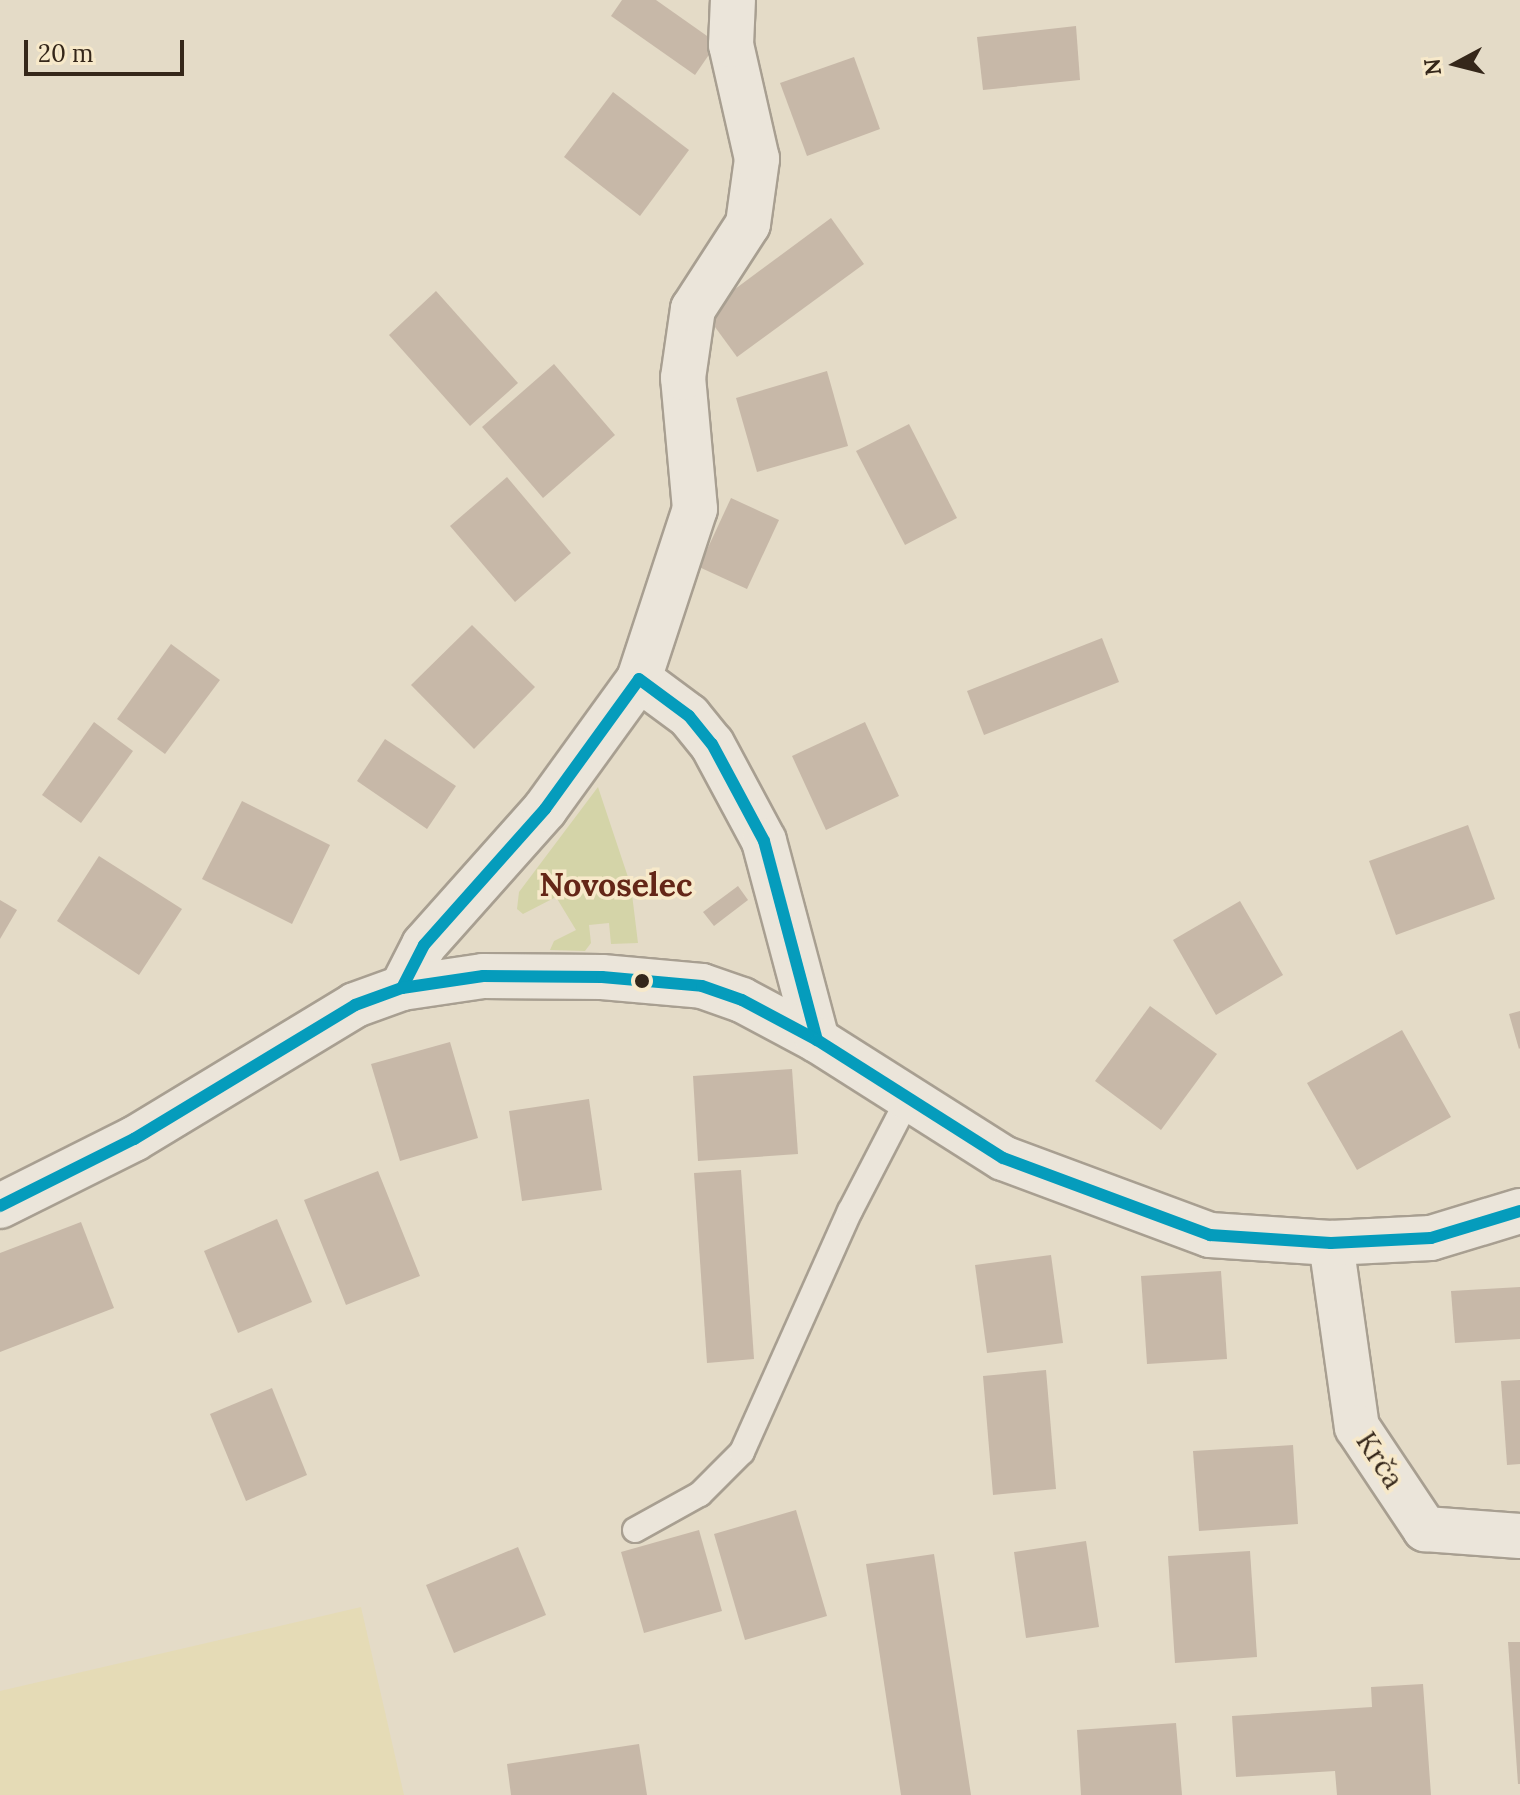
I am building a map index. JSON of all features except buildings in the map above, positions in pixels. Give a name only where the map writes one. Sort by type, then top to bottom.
[{"type":"street","points":[[402,988],[424,945],[545,809],[639,679],[695,509],[683,378],[693,309],[748,224],[757,159],[731,45],[733,0]]},
{"type":"street","points":[[639,679],[689,716],[712,744],[764,841],[817,1040]]},
{"type":"street","points":[[0,1206],[134,1139],[355,1005],[402,988],[483,976],[602,977],[702,986],[742,1000],[817,1040],[1003,1158],[1210,1235],[1331,1243],[1431,1238],[1520,1211]]},
{"type":"street","name":"Krča","points":[[1331,1243],[1357,1427],[1425,1529],[1520,1536]]},
{"type":"lane","points":[[635,1530],[700,1494],[742,1452],[850,1211],[908,1099]]},
{"type":"shaded area","points":[[361,1607],[404,1795],[0,1795],[0,1691]]},
{"type":"green space","points":[[598,787],[631,886],[638,943],[611,944],[609,923],[589,925],[591,943],[585,951],[550,950],[554,941],[576,930],[556,897],[523,914],[517,909],[519,892]]},
{"type":"transit line","points":[[402,988],[424,945],[545,809],[639,679],[689,716],[712,744],[764,841],[817,1040]]},
{"type":"transit line","points":[[0,1206],[134,1139],[355,1005],[402,988],[483,976],[602,977],[702,986],[742,1000],[817,1040],[1003,1158],[1210,1235],[1331,1243],[1431,1238],[1520,1211]]},
{"type":"district","name":"Novoselec","points":[[616,885]]}]
